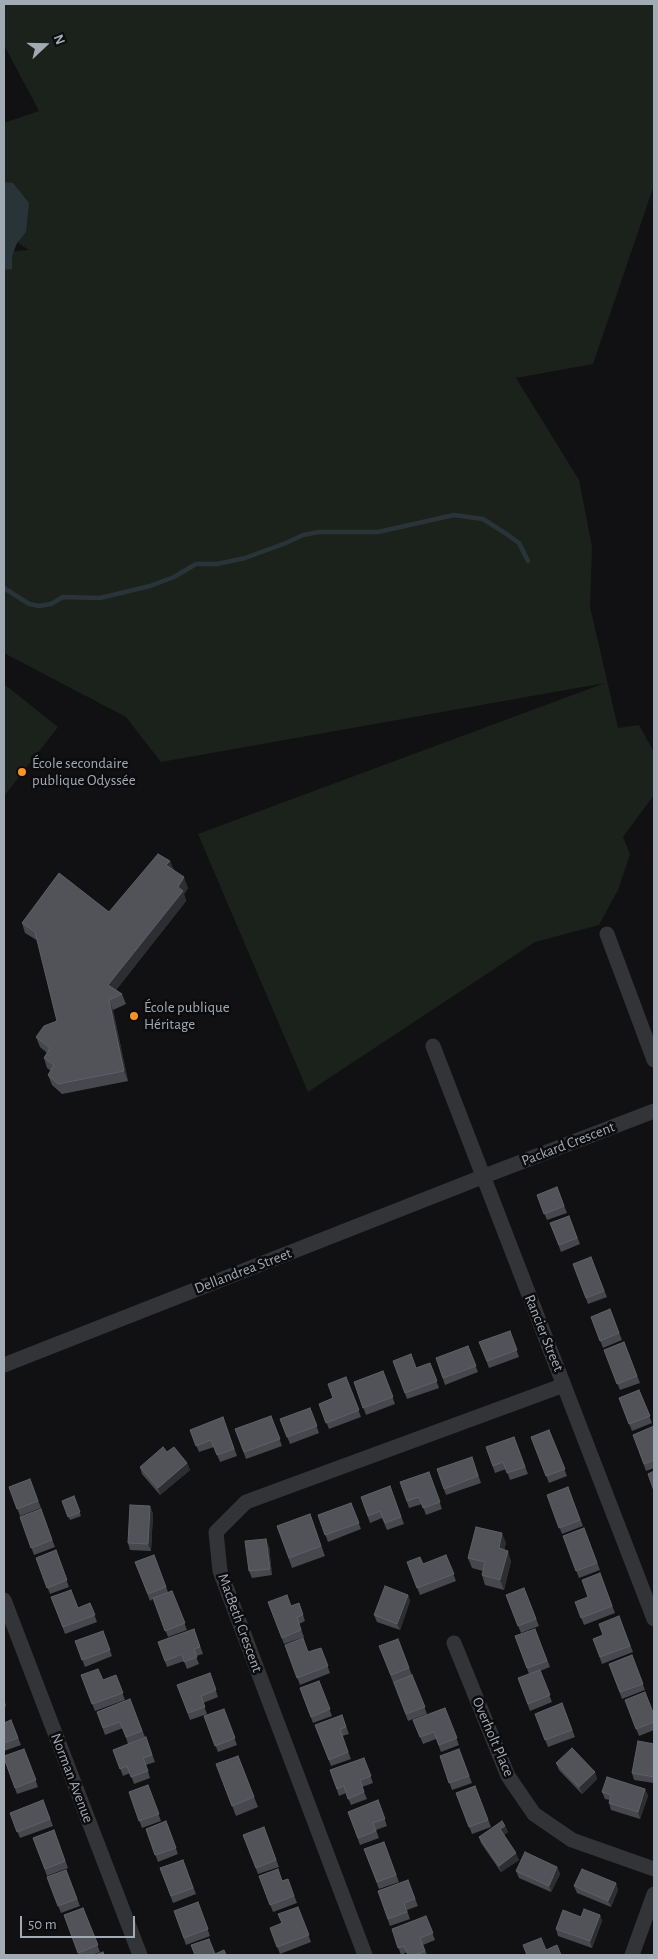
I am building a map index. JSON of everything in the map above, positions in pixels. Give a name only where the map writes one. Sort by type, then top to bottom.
[{"type":"street","points":[[607,934],[654,1060]]},
{"type":"street","name":"Rancier Street","points":[[433,1046],[654,1619]]},
{"type":"street","name":"Packard Crescent","points":[[482,1177],[654,1111]]},
{"type":"street","name":"Dellandrea Street","points":[[4,1365],[482,1177]]},
{"type":"street","name":"MacBeth Crescent","points":[[365,1955],[220,1571],[216,1532],[246,1502],[564,1385]]},
{"type":"street","name":"Norman Avenue","points":[[4,1600],[9,1632],[140,1955]]},
{"type":"street","name":"Overholt Place","points":[[454,1643],[508,1776],[534,1814],[572,1840],[654,1869]]},
{"type":"street","points":[[632,1955],[654,1894]]},
{"type":"shaded area","points":[[4,4],[654,4],[654,185],[593,364],[516,378],[579,480],[592,547],[590,607],[618,728],[639,725],[654,752],[654,795],[623,837],[630,854],[618,890],[599,925],[535,942],[308,1092],[198,834],[605,683],[161,762],[126,717],[4,653],[4,252],[29,250],[4,234],[4,123],[39,111],[4,45]]},
{"type":"shaded area","points":[[4,182],[13,183],[29,203],[26,232],[17,243],[12,256],[12,269],[4,270]]},
{"type":"shaded area","points":[[4,684],[58,727],[4,796]]},
{"type":"building","points":[[158,854],[170,861],[166,865],[184,877],[178,887],[183,891],[108,985],[122,994],[109,1000],[124,1071],[58,1084],[48,1075],[54,1065],[44,1058],[50,1048],[36,1037],[44,1026],[57,1021],[35,932],[22,923],[59,873],[109,912]]},
{"type":"building","points":[[557,1187],[564,1206],[544,1214],[537,1195]]},
{"type":"building","points":[[569,1216],[577,1238],[559,1245],[550,1223]]},
{"type":"building","points":[[591,1257],[604,1291],[586,1298],[573,1264]]},
{"type":"building","points":[[610,1309],[619,1333],[600,1341],[591,1317]]},
{"type":"building","points":[[510,1331],[517,1350],[487,1361],[479,1342]]},
{"type":"building","points":[[624,1342],[637,1376],[617,1384],[604,1350]]},
{"type":"building","points":[[468,1346],[476,1366],[443,1378],[436,1358]]},
{"type":"building","points":[[411,1354],[416,1368],[430,1363],[437,1381],[405,1393],[393,1361]]},
{"type":"building","points":[[383,1371],[393,1397],[363,1408],[354,1382]]},
{"type":"building","points":[[346,1377],[359,1410],[326,1423],[319,1404],[333,1398],[328,1384]]},
{"type":"building","points":[[639,1390],[650,1416],[629,1424],[619,1398]]},
{"type":"building","points":[[310,1408],[317,1426],[287,1437],[280,1419]]},
{"type":"building","points":[[271,1416],[280,1439],[244,1452],[235,1429]]},
{"type":"building","points":[[223,1417],[234,1449],[217,1455],[211,1440],[196,1446],[190,1430]]},
{"type":"building","points":[[654,1426],[654,1460],[644,1464],[633,1435]]},
{"type":"building","points":[[549,1430],[565,1469],[546,1476],[531,1437]]},
{"type":"building","points":[[514,1437],[525,1467],[507,1473],[503,1462],[493,1466],[486,1447]]},
{"type":"building","points":[[163,1447],[167,1452],[174,1447],[187,1463],[158,1488],[140,1467]]},
{"type":"building","points":[[472,1457],[478,1476],[444,1489],[437,1469]]},
{"type":"building","points":[[654,1471],[654,1491],[648,1474]]},
{"type":"building","points":[[429,1472],[440,1502],[423,1508],[419,1497],[407,1501],[400,1482]]},
{"type":"building","points":[[30,1479],[38,1501],[17,1509],[9,1487]]},
{"type":"building","points":[[390,1486],[401,1517],[385,1523],[380,1511],[368,1516],[361,1497]]},
{"type":"building","points":[[568,1487],[580,1520],[559,1528],[547,1495]]},
{"type":"building","points":[[74,1496],[80,1512],[68,1517],[62,1501]]},
{"type":"building","points":[[351,1503],[359,1523],[325,1535],[318,1515]]},
{"type":"building","points":[[130,1505],[150,1506],[148,1544],[128,1543]]},
{"type":"building","points":[[41,1509],[52,1540],[31,1548],[20,1517]]},
{"type":"building","points":[[310,1514],[321,1546],[289,1558],[277,1526]]},
{"type":"building","points":[[476,1527],[502,1533],[499,1548],[508,1551],[500,1580],[482,1575],[485,1562],[468,1558]]},
{"type":"building","points":[[584,1528],[597,1563],[576,1571],[563,1536]]},
{"type":"building","points":[[266,1539],[270,1569],[249,1571],[245,1541]]},
{"type":"building","points":[[56,1550],[67,1580],[47,1588],[36,1558]]},
{"type":"building","points":[[154,1555],[166,1587],[148,1594],[135,1562]]},
{"type":"building","points":[[446,1555],[454,1574],[417,1588],[407,1562],[420,1557],[423,1564]]},
{"type":"building","points":[[600,1573],[612,1606],[581,1618],[575,1602],[588,1597],[582,1580]]},
{"type":"building","points":[[385,1586],[408,1595],[397,1624],[374,1615]]},
{"type":"building","points":[[524,1588],[536,1619],[518,1626],[506,1595]]},
{"type":"building","points":[[71,1590],[78,1608],[90,1603],[95,1615],[63,1627],[51,1597]]},
{"type":"building","points":[[172,1591],[185,1623],[165,1631],[153,1598]]},
{"type":"building","points":[[287,1595],[291,1606],[299,1603],[303,1615],[297,1617],[301,1630],[282,1638],[268,1602]]},
{"type":"building","points":[[619,1616],[630,1646],[600,1657],[593,1639],[603,1635],[599,1624]]},
{"type":"building","points":[[194,1629],[200,1647],[194,1649],[197,1657],[184,1662],[182,1654],[165,1661],[158,1642]]},
{"type":"building","points":[[535,1629],[547,1661],[527,1668],[515,1636]]},
{"type":"building","points":[[103,1631],[110,1650],[82,1660],[75,1641]]},
{"type":"building","points":[[303,1638],[308,1652],[321,1648],[328,1666],[297,1678],[285,1645]]},
{"type":"building","points":[[398,1639],[409,1668],[391,1675],[379,1646]]},
{"type":"building","points":[[632,1655],[643,1684],[620,1692],[609,1664]]},
{"type":"building","points":[[98,1669],[103,1680],[116,1675],[123,1693],[92,1704],[81,1675]]},
{"type":"building","points":[[540,1670],[550,1695],[528,1704],[518,1678]]},
{"type":"building","points":[[210,1673],[216,1690],[201,1696],[205,1707],[188,1713],[177,1685]]},
{"type":"building","points":[[412,1675],[425,1707],[406,1714],[394,1682]]},
{"type":"building","points":[[319,1681],[330,1709],[311,1717],[300,1688]]},
{"type":"building","points":[[645,1692],[654,1715],[654,1722],[636,1729],[625,1700]]},
{"type":"building","points":[[130,1699],[142,1731],[126,1737],[120,1722],[103,1728],[97,1712]]},
{"type":"building","points":[[562,1703],[572,1730],[545,1740],[535,1714]]},
{"type":"building","points":[[445,1708],[457,1738],[439,1745],[434,1732],[420,1737],[413,1720]]},
{"type":"building","points":[[224,1709],[235,1738],[215,1746],[204,1716]]},
{"type":"building","points":[[342,1715],[346,1727],[340,1729],[348,1752],[329,1760],[315,1725]]},
{"type":"building","points":[[11,1720],[18,1738],[4,1743],[4,1723]]},
{"type":"building","points":[[146,1737],[152,1755],[143,1758],[148,1771],[131,1777],[127,1766],[120,1769],[113,1750]]},
{"type":"building","points":[[638,1741],[654,1744],[654,1777],[632,1773]]},
{"type":"building","points":[[572,1748],[595,1772],[579,1787],[556,1763]]},
{"type":"building","points":[[24,1749],[36,1780],[15,1788],[4,1756]]},
{"type":"building","points":[[459,1749],[469,1776],[449,1783],[440,1756]]},
{"type":"building","points":[[238,1756],[254,1797],[232,1806],[216,1764]]},
{"type":"building","points":[[364,1758],[371,1776],[360,1780],[364,1792],[348,1799],[344,1786],[337,1789],[330,1770]]},
{"type":"building","points":[[607,1777],[645,1789],[638,1812],[609,1803],[611,1795],[602,1792]]},
{"type":"building","points":[[148,1785],[159,1814],[139,1821],[129,1792]]},
{"type":"building","points":[[475,1786],[488,1820],[469,1827],[456,1793]]},
{"type":"building","points":[[43,1800],[50,1819],[17,1832],[10,1813]]},
{"type":"building","points":[[378,1800],[385,1819],[373,1823],[376,1831],[358,1838],[348,1812]]},
{"type":"building","points":[[166,1821],[176,1848],[155,1855],[146,1829]]},
{"type":"building","points":[[502,1821],[505,1826],[500,1829],[516,1853],[499,1866],[479,1837]]},
{"type":"building","points":[[264,1827],[276,1860],[256,1868],[243,1835]]},
{"type":"building","points":[[54,1830],[65,1861],[45,1869],[33,1838]]},
{"type":"building","points":[[384,1842],[396,1875],[377,1882],[364,1849]]},
{"type":"building","points":[[525,1852],[557,1867],[549,1886],[516,1871]]},
{"type":"building","points":[[183,1860],[193,1888],[171,1896],[160,1868]]},
{"type":"building","points":[[278,1869],[282,1881],[288,1879],[294,1896],[270,1905],[259,1876]]},
{"type":"building","points":[[582,1869],[616,1883],[608,1901],[574,1886]]},
{"type":"building","points":[[66,1870],[77,1899],[58,1906],[47,1877]]},
{"type":"building","points":[[408,1880],[415,1899],[404,1903],[407,1912],[388,1919],[378,1891]]},
{"type":"building","points":[[198,1902],[208,1929],[184,1938],[174,1911]]},
{"type":"building","points":[[298,1907],[309,1935],[277,1947],[270,1928],[282,1923],[278,1914]]},
{"type":"building","points":[[83,1908],[98,1945],[78,1953],[64,1915]]},
{"type":"building","points":[[584,1909],[600,1915],[590,1941],[556,1929],[563,1910],[581,1917]]},
{"type":"building","points":[[426,1916],[433,1933],[420,1938],[425,1951],[415,1955],[408,1955],[404,1946],[398,1948],[392,1929]]},
{"type":"building","points":[[541,1938],[546,1950],[557,1945],[561,1955],[527,1955],[523,1945]]},
{"type":"building","points":[[209,1939],[215,1954],[224,1950],[226,1955],[195,1955],[191,1945]]},
{"type":"waterway","points":[[4,588],[29,604],[39,606],[51,604],[63,597],[100,598],[150,586],[174,577],[196,564],[217,564],[245,558],[303,535],[319,532],[378,532],[454,515],[483,519],[519,543],[528,561]]},
{"type":"place","name":"École secondaire publique Odyssée","points":[[22,772]]},
{"type":"place","name":"École publique Héritage","points":[[134,1016]]}]
